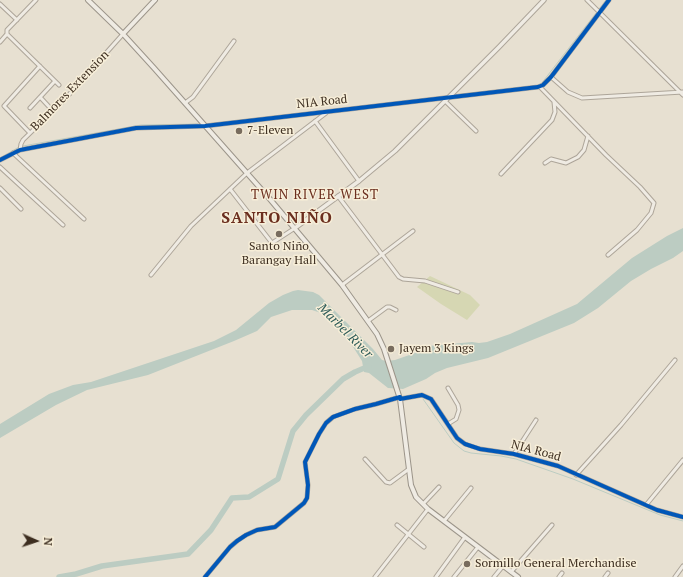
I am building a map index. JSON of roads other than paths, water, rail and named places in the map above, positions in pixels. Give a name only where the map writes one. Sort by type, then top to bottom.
[{"type":"main road","points":[[88,0],[123,34],[247,172],[342,285],[380,339],[400,398],[409,469],[413,490],[416,496],[428,509],[518,577]]},
{"type":"main road","points":[[123,34],[155,0]]},
{"type":"street","points":[[0,42],[7,34],[7,30],[36,0]]},
{"type":"street","points":[[230,189],[272,243],[359,181],[395,151],[544,0]]},
{"type":"street","points":[[587,0],[683,95]]},
{"type":"street","points":[[608,255],[637,230],[651,213],[654,203],[640,187],[540,87],[551,77],[609,0]]},
{"type":"street","points":[[0,4],[17,20]]},
{"type":"street","points":[[7,34],[59,85]]},
{"type":"street","name":"Balmores Extension","points":[[20,150],[22,142],[53,111],[123,34]]},
{"type":"street","points":[[185,103],[193,97],[234,41]]},
{"type":"street","points":[[30,133],[4,106],[40,66]]},
{"type":"street","points":[[551,77],[568,92],[582,98],[681,92]]},
{"type":"street","points":[[30,108],[55,81]]},
{"type":"street","name":"NIA Road","points":[[1,161],[20,150],[136,128],[205,126],[446,100],[540,87]]},
{"type":"street","points":[[40,97],[53,111]]},
{"type":"street","points":[[446,100],[476,131]]},
{"type":"street","points":[[501,174],[552,120],[555,112],[554,102]]},
{"type":"street","points":[[151,275],[191,226],[247,172],[328,112]]},
{"type":"street","points":[[315,122],[359,181]]},
{"type":"street","points":[[545,163],[551,159],[566,163],[580,156],[584,150],[588,136]]},
{"type":"street","points":[[13,153],[84,219]]},
{"type":"street","points":[[0,167],[63,225]]},
{"type":"street","points":[[0,188],[21,209]]},
{"type":"street","points":[[338,196],[398,277],[403,279],[425,281],[458,292]]},
{"type":"street","points":[[342,285],[413,231]]},
{"type":"street","points":[[368,321],[387,307],[396,310]]},
{"type":"street","points":[[576,475],[621,425],[675,360]]},
{"type":"street","points":[[448,388],[458,405],[459,410],[456,418],[448,424]]},
{"type":"street","name":"NIA Road","points":[[400,398],[418,395],[428,397],[434,403],[457,438],[465,444],[480,449],[514,454],[558,466],[646,505],[683,517]]},
{"type":"street","points":[[205,577],[237,540],[246,534],[257,530],[274,527],[304,503],[308,494],[307,469],[305,462],[326,423],[333,417],[355,409],[400,398]]},
{"type":"street","points":[[514,454],[536,420]]},
{"type":"street","points":[[365,459],[386,482],[390,483],[409,469]]},
{"type":"street","points":[[646,505],[683,460]]},
{"type":"street","points":[[423,504],[439,487]]},
{"type":"street","points":[[444,521],[471,488]]},
{"type":"street","points":[[375,577],[428,509]]},
{"type":"street","points":[[397,525],[424,547]]},
{"type":"street","points":[[511,572],[552,525]]},
{"type":"street","points":[[436,577],[465,537]]},
{"type":"street","points":[[454,577],[478,547]]},
{"type":"street","points":[[494,577],[503,566]]},
{"type":"street","points":[[675,577],[683,566]]},
{"type":"street","points":[[559,577],[562,573]]},
{"type":"street","points":[[605,577],[608,573]]},
{"type":"water","name":"Marbel River","points":[[683,228],[683,251],[631,281],[598,308],[574,323],[488,358],[447,368],[403,389],[388,388],[369,373],[364,372],[362,361],[343,331],[327,315],[312,310],[292,310],[271,317],[257,331],[148,375],[87,390],[56,405],[0,438],[0,424],[49,394],[73,385],[91,382],[214,341],[236,330],[269,303],[293,291],[298,290],[313,292],[319,295],[382,360],[395,360],[418,352],[424,347],[428,346],[487,342],[510,334],[577,304],[632,258],[667,236]]},
{"type":"waterway","points":[[599,9],[606,0]]},
{"type":"waterway","points":[[453,95],[535,86],[541,84],[596,13]]},
{"type":"waterway","points":[[206,124],[442,97]]},
{"type":"waterway","points":[[23,146],[141,125],[198,124]]},
{"type":"waterway","points":[[0,158],[19,147]]},
{"type":"waterway","name":"Marbel River","points":[[59,577],[76,574],[102,566],[188,554],[211,530],[232,498],[249,497],[278,479],[293,431],[306,415],[343,379],[369,366]]},
{"type":"waterway","points":[[423,399],[454,443],[464,451],[516,459],[573,479],[660,515],[683,521]]},
{"type":"place","name":"7-Eleven","points":[[239,131]]},
{"type":"place","name":"Santo Niño Barangay Hall","points":[[279,234]]},
{"type":"place","name":"Jayem 3 Kings","points":[[391,349]]},
{"type":"place","name":"Sormillo General Merchandise","points":[[467,564]]},
{"type":"district","name":"TWIN RIVER WEST","points":[[315,195]]},
{"type":"district","name":"SANTO NIÑO","points":[[277,218]]}]
